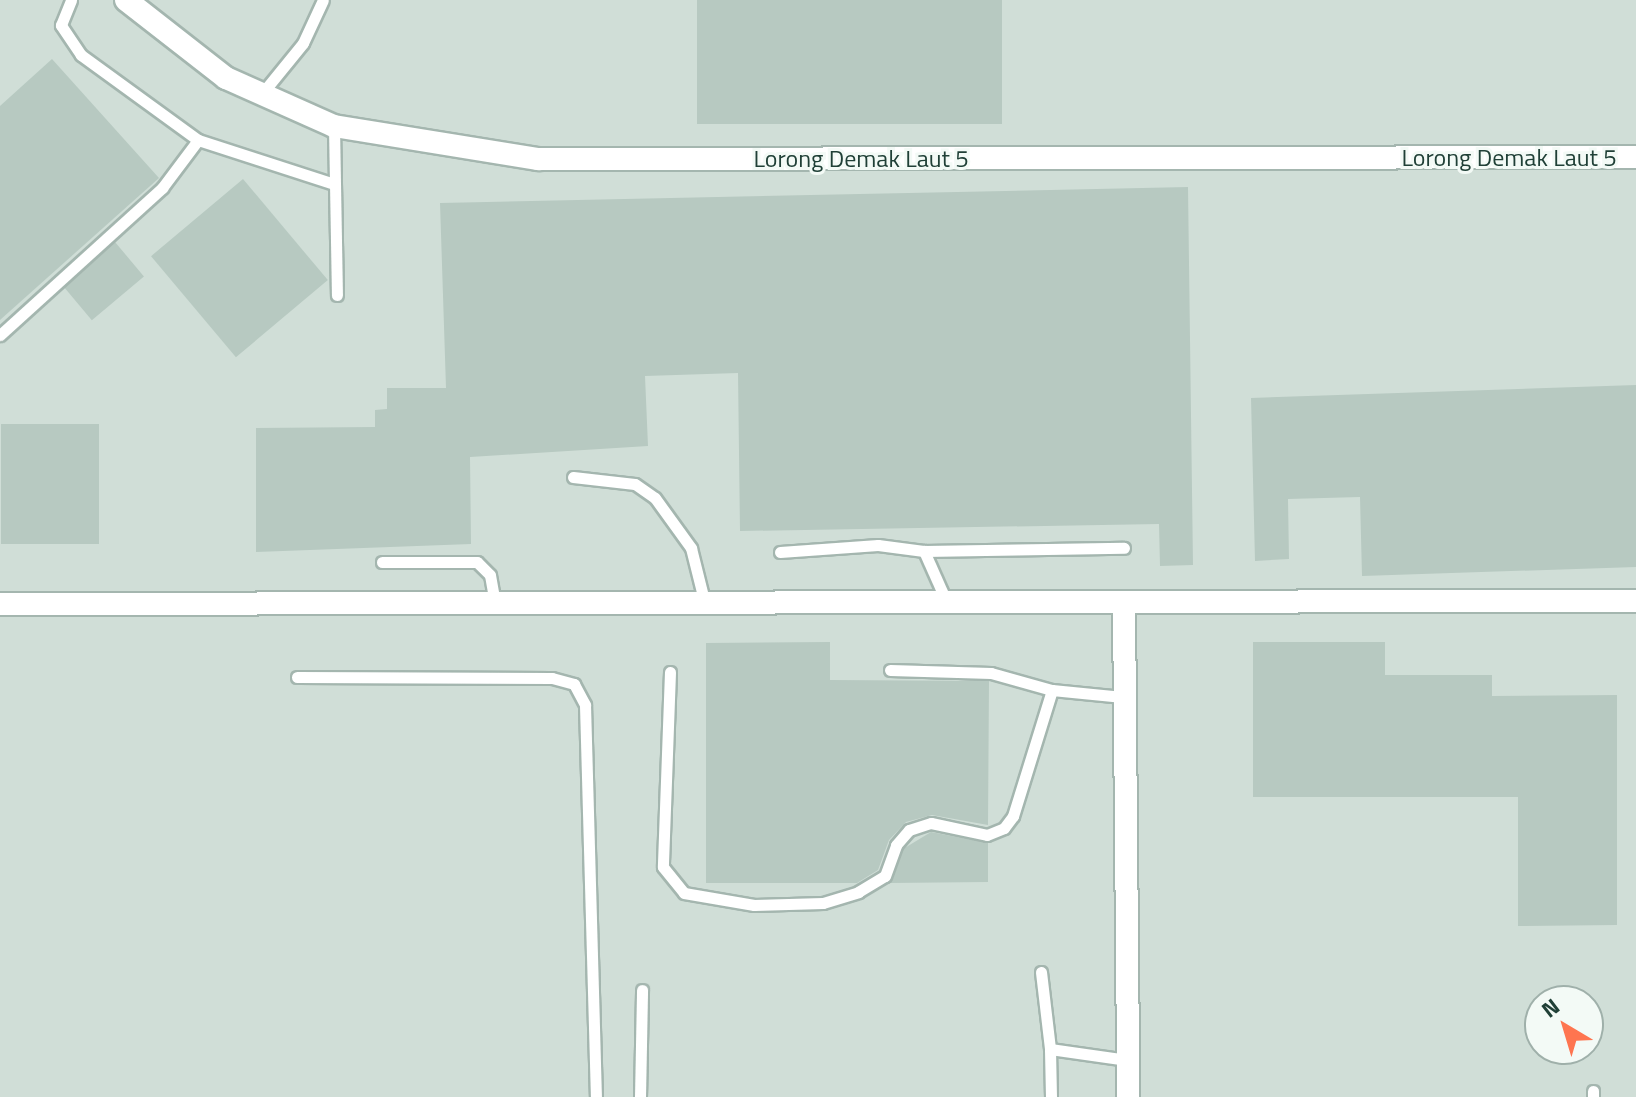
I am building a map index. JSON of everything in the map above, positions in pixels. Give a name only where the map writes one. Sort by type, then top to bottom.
[{"type":"street","name":"Lorong Demak Laut 5","points":[[126,0],[201,61],[260,96],[334,126],[538,159],[1636,157]]},
{"type":"street","points":[[0,604],[1636,601]]},
{"type":"street","points":[[1124,602],[1128,1097]]},
{"type":"lane","points":[[71,0],[61,25],[81,55],[198,140],[331,183]]},
{"type":"lane","points":[[260,96],[303,43],[323,0]]},
{"type":"lane","points":[[334,126],[331,183],[337,295]]},
{"type":"lane","points":[[0,335],[162,188],[198,140]]},
{"type":"lane","points":[[573,477],[630,483],[655,498],[691,548],[706,604]]},
{"type":"lane","points":[[780,552],[878,545],[924,551],[1124,548]]},
{"type":"lane","points":[[924,551],[948,604]]},
{"type":"lane","points":[[382,562],[477,562],[490,575],[495,605]]},
{"type":"lane","points":[[890,670],[991,673],[1052,690],[1123,697]]},
{"type":"lane","points":[[670,672],[663,867],[684,893],[754,905],[823,903],[858,892],[885,876],[896,845],[909,830],[931,823],[987,835],[1004,828],[1013,816],[1052,690]]},
{"type":"lane","points":[[297,677],[552,678],[574,684],[585,705],[596,1097]]},
{"type":"lane","points":[[1041,972],[1050,1049],[1051,1097]]},
{"type":"lane","points":[[640,1097],[642,990]]},
{"type":"lane","points":[[1050,1049],[1127,1060]]},
{"type":"shaded area","points":[[0,0],[1636,0],[1636,1097],[0,1097]]},
{"type":"building","points":[[697,0],[1002,0],[1002,124],[697,124]]},
{"type":"building","points":[[52,59],[159,178],[0,320],[0,106]]},
{"type":"building","points":[[243,179],[328,280],[236,357],[151,256]]},
{"type":"building","points":[[1188,187],[1193,565],[1160,566],[1159,524],[740,531],[738,373],[645,376],[648,446],[470,457],[471,544],[256,552],[256,428],[375,427],[375,410],[387,409],[387,388],[446,388],[440,203]]},
{"type":"building","points":[[115,242],[144,276],[92,320],[63,286]]},
{"type":"building","points":[[1636,385],[1636,567],[1362,576],[1360,497],[1288,499],[1289,559],[1255,561],[1251,398]]},
{"type":"building","points":[[1,424],[99,424],[99,544],[1,544]]},
{"type":"building","points":[[830,642],[830,680],[989,681],[988,825],[932,815],[906,822],[889,840],[878,870],[857,883],[706,883],[706,643]]},
{"type":"building","points":[[1253,642],[1385,642],[1385,675],[1492,675],[1492,696],[1617,695],[1617,925],[1518,926],[1518,797],[1253,797]]},
{"type":"building","points":[[931,832],[988,843],[988,882],[890,883],[903,849]]}]
